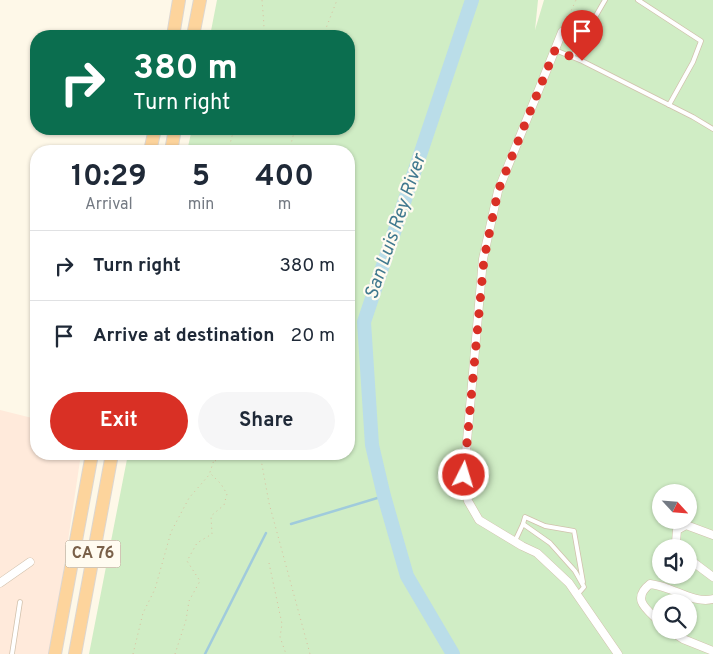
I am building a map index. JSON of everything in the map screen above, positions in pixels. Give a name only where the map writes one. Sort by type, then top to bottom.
[{"type":"highway","points":[[173,30],[180,0]]},
{"type":"highway","points":[[194,30],[200,0]]},
{"type":"highway","name":"CA 76","points":[[55,654],[91,460]]},
{"type":"highway","name":"CA 76","points":[[75,654],[111,460]]},
{"type":"street","points":[[562,32],[498,191],[484,259],[464,475],[468,501],[479,520],[537,553],[569,583],[618,654]]},
{"type":"street","points":[[676,539],[677,530],[686,525],[713,535]]},
{"type":"street","points":[[0,583],[30,562]]},
{"type":"street","points":[[697,565],[713,577]]},
{"type":"street","points":[[652,614],[642,604],[641,596],[643,590],[650,584],[683,594]]},
{"type":"street","points":[[697,599],[713,599]]},
{"type":"street","points":[[683,639],[713,651]]},
{"type":"lane","points":[[572,57],[605,0]]},
{"type":"lane","points":[[638,0],[701,41],[693,62],[670,105]]},
{"type":"lane","points":[[555,50],[670,105],[713,129]]},
{"type":"lane","points":[[515,541],[525,517],[545,526],[574,531],[584,587],[578,595]]},
{"type":"lane","points":[[523,524],[550,543],[575,571],[584,587]]},
{"type":"lane","points":[[12,654],[20,602]]},
{"type":"path","points":[[262,0],[263,30]]},
{"type":"path","points":[[324,30],[337,0]]},
{"type":"path","points":[[562,32],[576,0]]},
{"type":"path","points":[[133,654],[143,613],[156,589],[171,532],[189,498],[210,474],[216,460]]},
{"type":"path","points":[[261,460],[269,503],[310,654]]},
{"type":"path","points":[[175,654],[190,601],[200,581],[187,561],[196,543],[212,534],[211,516],[224,505],[227,494],[221,484],[210,474]]},
{"type":"path","points":[[269,563],[282,624],[280,638],[286,654]]},
{"type":"shaded area","points":[[0,410],[30,418],[30,460],[80,460],[51,654],[0,654]]},
{"type":"green space","points":[[217,0],[538,0],[535,30],[544,0],[713,0],[713,654],[89,654],[127,460],[355,460],[355,145],[188,145],[191,135],[355,135],[355,30],[211,30]]},
{"type":"waterway","name":"San Luis Rey River","points":[[453,654],[407,576],[384,496],[372,445],[364,322],[472,0]]},
{"type":"waterway","points":[[291,524],[384,496]]},
{"type":"waterway","points":[[205,654],[266,533]]},
{"type":"route","points":[[464,475],[484,259],[498,191],[555,50],[582,61]]}]
